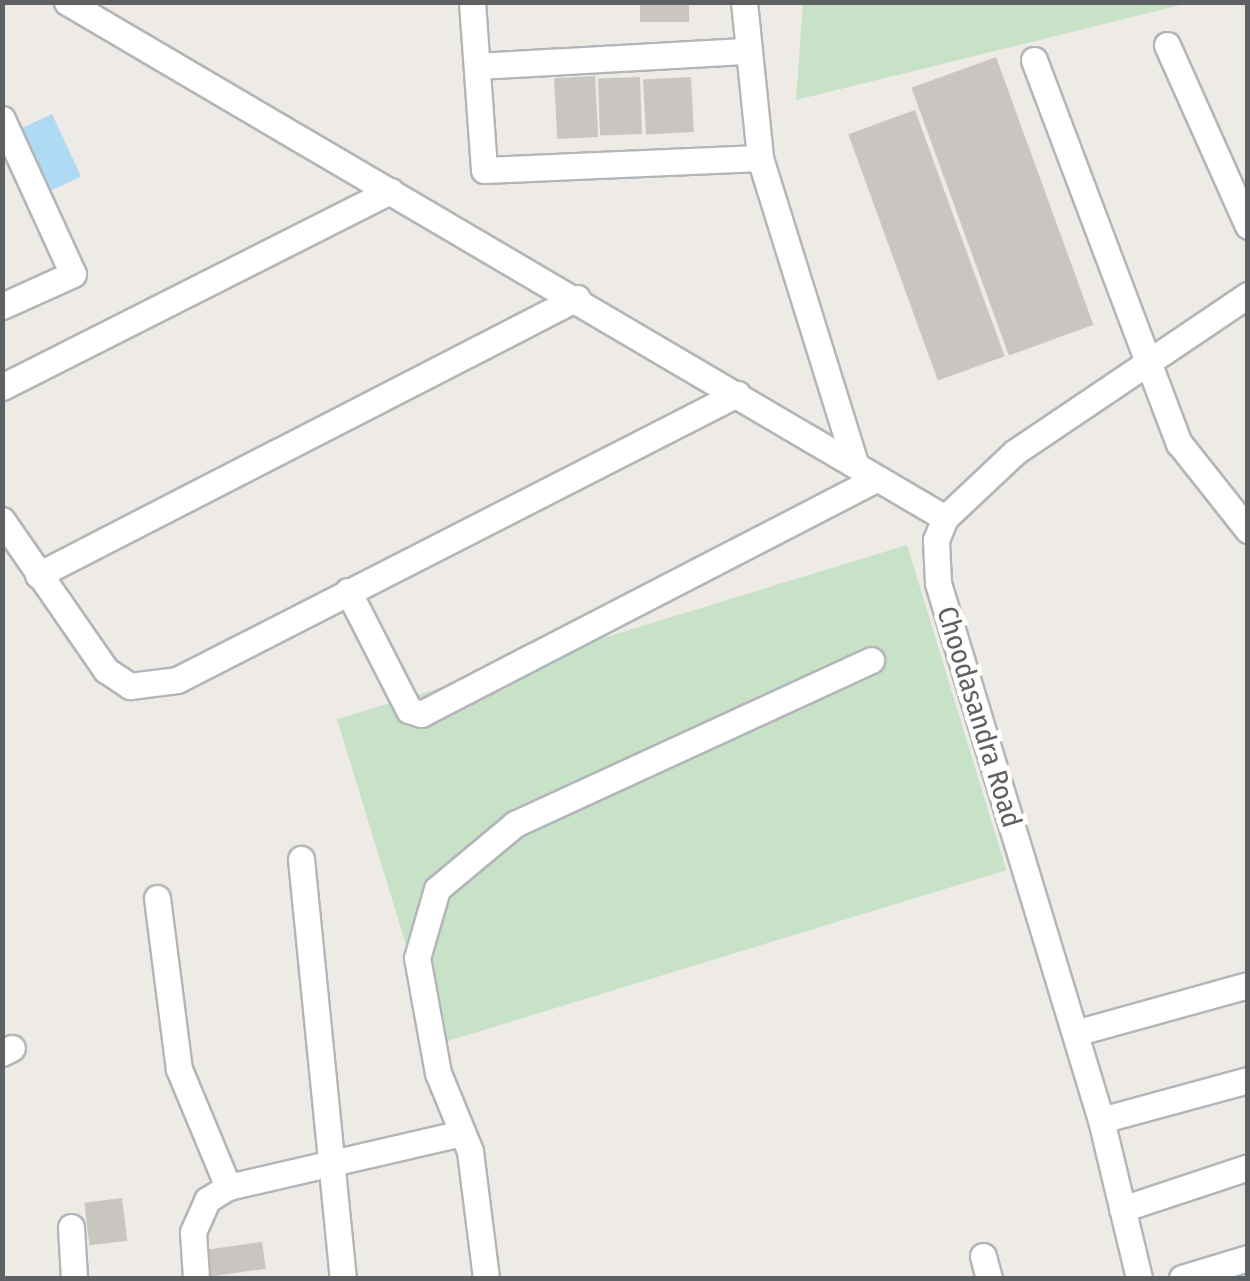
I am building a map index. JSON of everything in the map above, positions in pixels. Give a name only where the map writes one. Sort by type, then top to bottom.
[{"type":"street","points":[[67,2],[854,460],[874,480],[945,518],[1014,452],[1248,295]]},
{"type":"street","points":[[472,2],[484,170],[760,158]]},
{"type":"street","points":[[744,2],[744,51],[760,158],[854,460]]},
{"type":"street","points":[[1167,45],[1248,226]]},
{"type":"street","points":[[476,66],[744,51]]},
{"type":"street","points":[[1034,60],[1144,364],[1180,443],[1248,530]]},
{"type":"street","points":[[2,119],[73,274],[2,306]]},
{"type":"street","points":[[2,387],[390,190]]},
{"type":"street","points":[[38,576],[576,298]]},
{"type":"street","points":[[2,520],[106,670],[130,686],[177,680],[738,394]]},
{"type":"street","points":[[348,591],[408,710],[421,714],[874,480]]},
{"type":"street","name":"Choodasandra Road","points":[[945,518],[938,582],[1102,1120],[1139,1278]]},
{"type":"street","points":[[486,1278],[470,1151],[458,1134],[417,958],[437,889],[515,824],[871,660]]},
{"type":"street","points":[[302,859],[343,1278]]},
{"type":"street","points":[[157,898],[179,1070],[228,1187]]},
{"type":"street","points":[[1074,1033],[1248,985]]},
{"type":"street","points":[[1102,1120],[1248,1080]]},
{"type":"street","points":[[196,1278],[193,1232],[207,1200],[228,1187],[330,1168],[458,1134]]},
{"type":"street","points":[[1122,1209],[1248,1167]]},
{"type":"street","points":[[71,1227],[74,1278]]},
{"type":"street","points":[[1182,1278],[1248,1258]]},
{"type":"green space","points":[[803,2],[1189,3],[796,100]]},
{"type":"green space","points":[[907,545],[1006,870],[436,1044],[337,719]]},
{"type":"water","points":[[52,114],[81,177],[45,193],[16,131]]},
{"type":"building","points":[[640,2],[689,2],[689,22],[640,22]]},
{"type":"building","points":[[996,57],[1093,325],[1009,356],[911,88]]},
{"type":"building","points":[[595,76],[598,137],[557,139],[554,78]]},
{"type":"building","points":[[640,77],[642,134],[600,135],[598,78]]},
{"type":"building","points":[[691,77],[694,132],[646,134],[643,80]]},
{"type":"building","points":[[915,110],[1005,356],[938,380],[848,134]]},
{"type":"building","points":[[122,1198],[127,1241],[90,1245],[84,1203]]},
{"type":"building","points":[[262,1242],[266,1269],[208,1277],[205,1250]]}]
